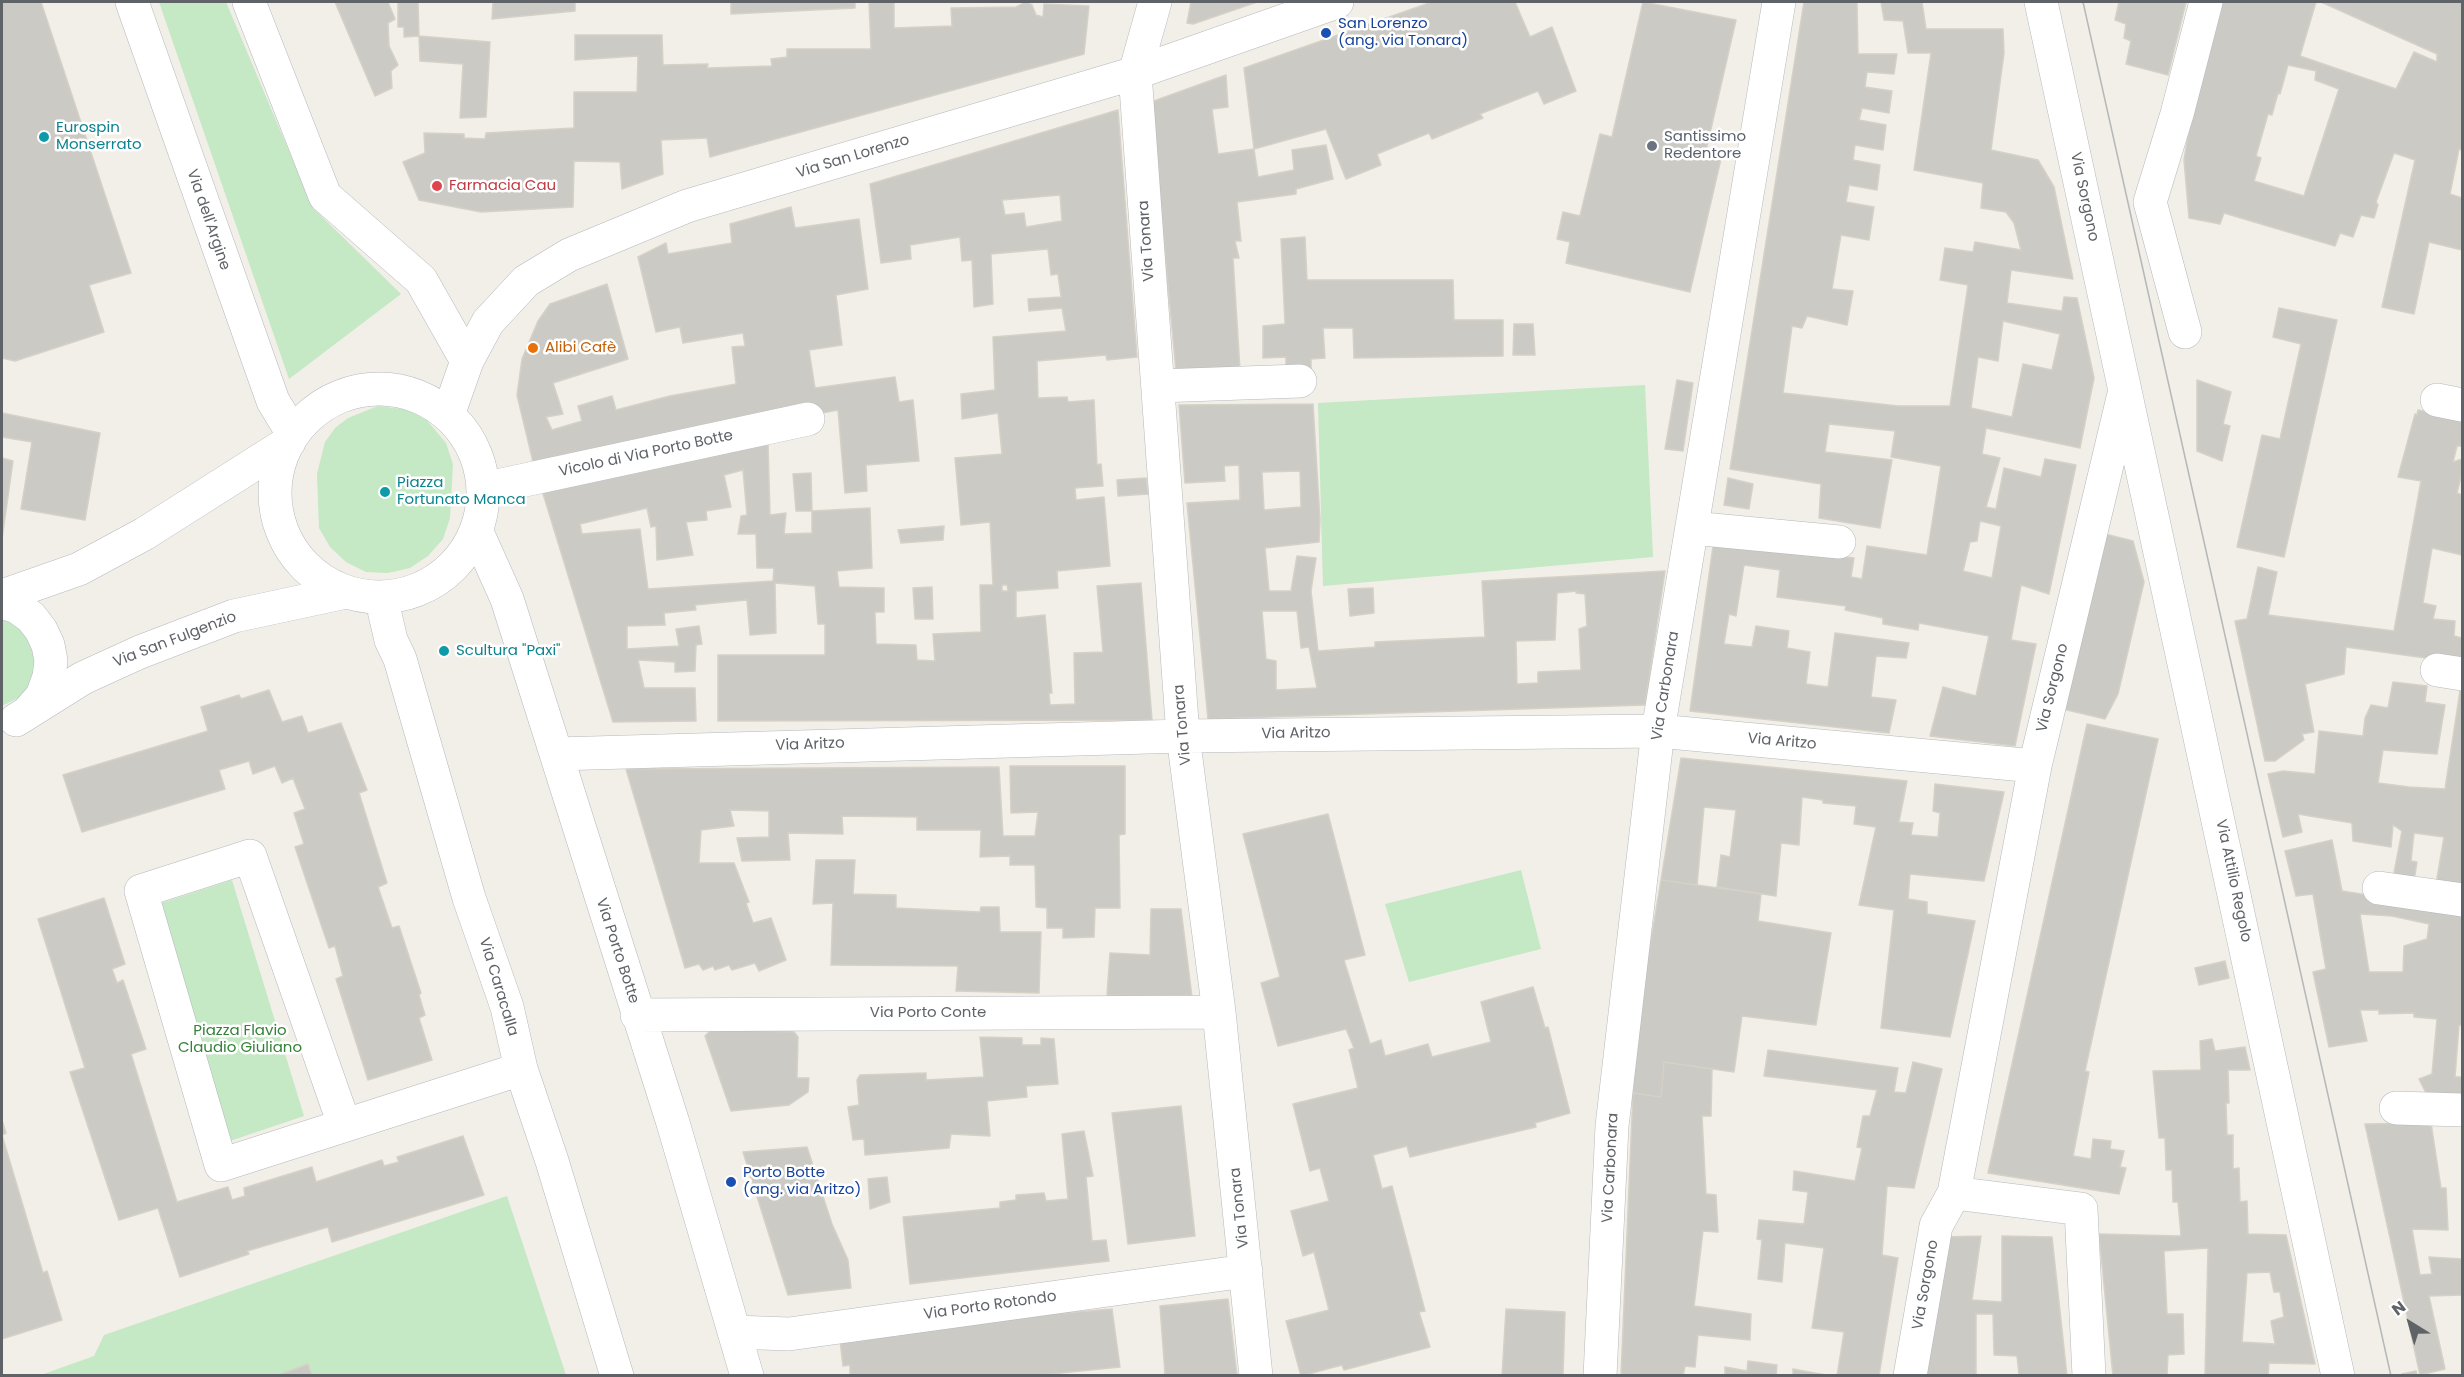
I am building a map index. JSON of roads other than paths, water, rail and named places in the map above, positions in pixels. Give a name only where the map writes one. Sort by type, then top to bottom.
[{"type":"street","name":"Via dell'Argine","points":[[132,2],[273,401],[291,438]]},
{"type":"street","points":[[249,2],[325,196],[421,280],[467,361]]},
{"type":"street","name":"Via Tonara","points":[[1155,2],[1135,73],[1183,736],[1220,1012],[1256,1376]]},
{"type":"street","name":"Via San Lorenzo","points":[[448,415],[467,361],[488,322],[526,281],[569,255],[687,206],[1135,73],[1336,2]]},
{"type":"street","name":"Via Carbonara","points":[[1600,1376],[1612,1126],[1658,731],[1779,2]]},
{"type":"street","name":"Via Sorgono","points":[[1910,1376],[1936,1226],[1954,1193],[2034,766],[2126,388],[2041,2]]},
{"type":"street","points":[[2185,332],[2150,202],[2177,114],[2206,2]]},
{"type":"street","points":[[1158,386],[1300,381]]},
{"type":"street","name":"Via Attilio Regolo","points":[[2126,388],[2338,1376]]},
{"type":"street","points":[[390,389],[405,392],[435,405],[448,415],[462,430],[473,448],[480,467],[483,489],[482,510],[476,530],[461,557],[439,578],[401,595],[381,597],[346,592],[314,575],[301,562],[282,532],[277,513],[276,477],[280,459],[291,438],[315,411],[336,399],[358,391],[390,389]]},
{"type":"street","name":"Vicolo di Via Porto Botte","points":[[483,489],[808,419]]},
{"type":"street","points":[[2,596],[79,569],[144,534],[291,438]]},
{"type":"street","points":[[1692,528],[1839,542]]},
{"type":"street","name":"Via Porto Botte","points":[[476,530],[507,599],[557,754],[637,1015],[673,1123],[747,1376]]},
{"type":"street","name":"Via San Fulgenzio","points":[[9,723],[83,678],[140,652],[234,616],[346,592]]},
{"type":"street","name":"Via Caracalla","points":[[381,597],[391,640],[400,659],[469,898],[507,1007],[521,1069],[552,1161],[616,1376]]},
{"type":"street","points":[[2,602],[17,607],[36,623],[45,637],[51,661],[50,677],[42,696],[9,723]]},
{"type":"street","name":"Via Aritzo","points":[[557,754],[1183,736],[1658,731],[2034,766]]},
{"type":"street","points":[[344,1124],[250,856],[141,891],[221,1165],[521,1069]]},
{"type":"street","points":[[2379,888],[2463,900]]},
{"type":"street","name":"Via Porto Conte","points":[[637,1015],[1220,1012]]},
{"type":"street","points":[[2396,1108],[2463,1110]]},
{"type":"street","points":[[1954,1193],[2081,1209],[2090,1376]]},
{"type":"street","name":"Via Porto Rotondo","points":[[734,1332],[789,1334],[1246,1271]]},
{"type":"tram line","points":[[2083,2],[2391,1376]]},
{"type":"place","name":"San Lorenzo (ang. via Tonara)","points":[[1326,33]]},
{"type":"place","name":"Eurospin Monserrato","points":[[44,137]]},
{"type":"place","name":"Santissimo Redentore","points":[[1652,146]]},
{"type":"place","name":"Farmacia Cau","points":[[437,186]]},
{"type":"place","name":"Alibi Cafè","points":[[533,348]]},
{"type":"place","name":"Piazza Fortunato Manca","points":[[385,492]]},
{"type":"place","name":"Scultura \"Paxi\"","points":[[444,651]]},
{"type":"place","name":"Porto Botte (ang. via Aritzo)","points":[[731,1182]]},
{"type":"park label","name":"Piazza Flavio Claudio Giuliano","points":[[240,1040]]}]
